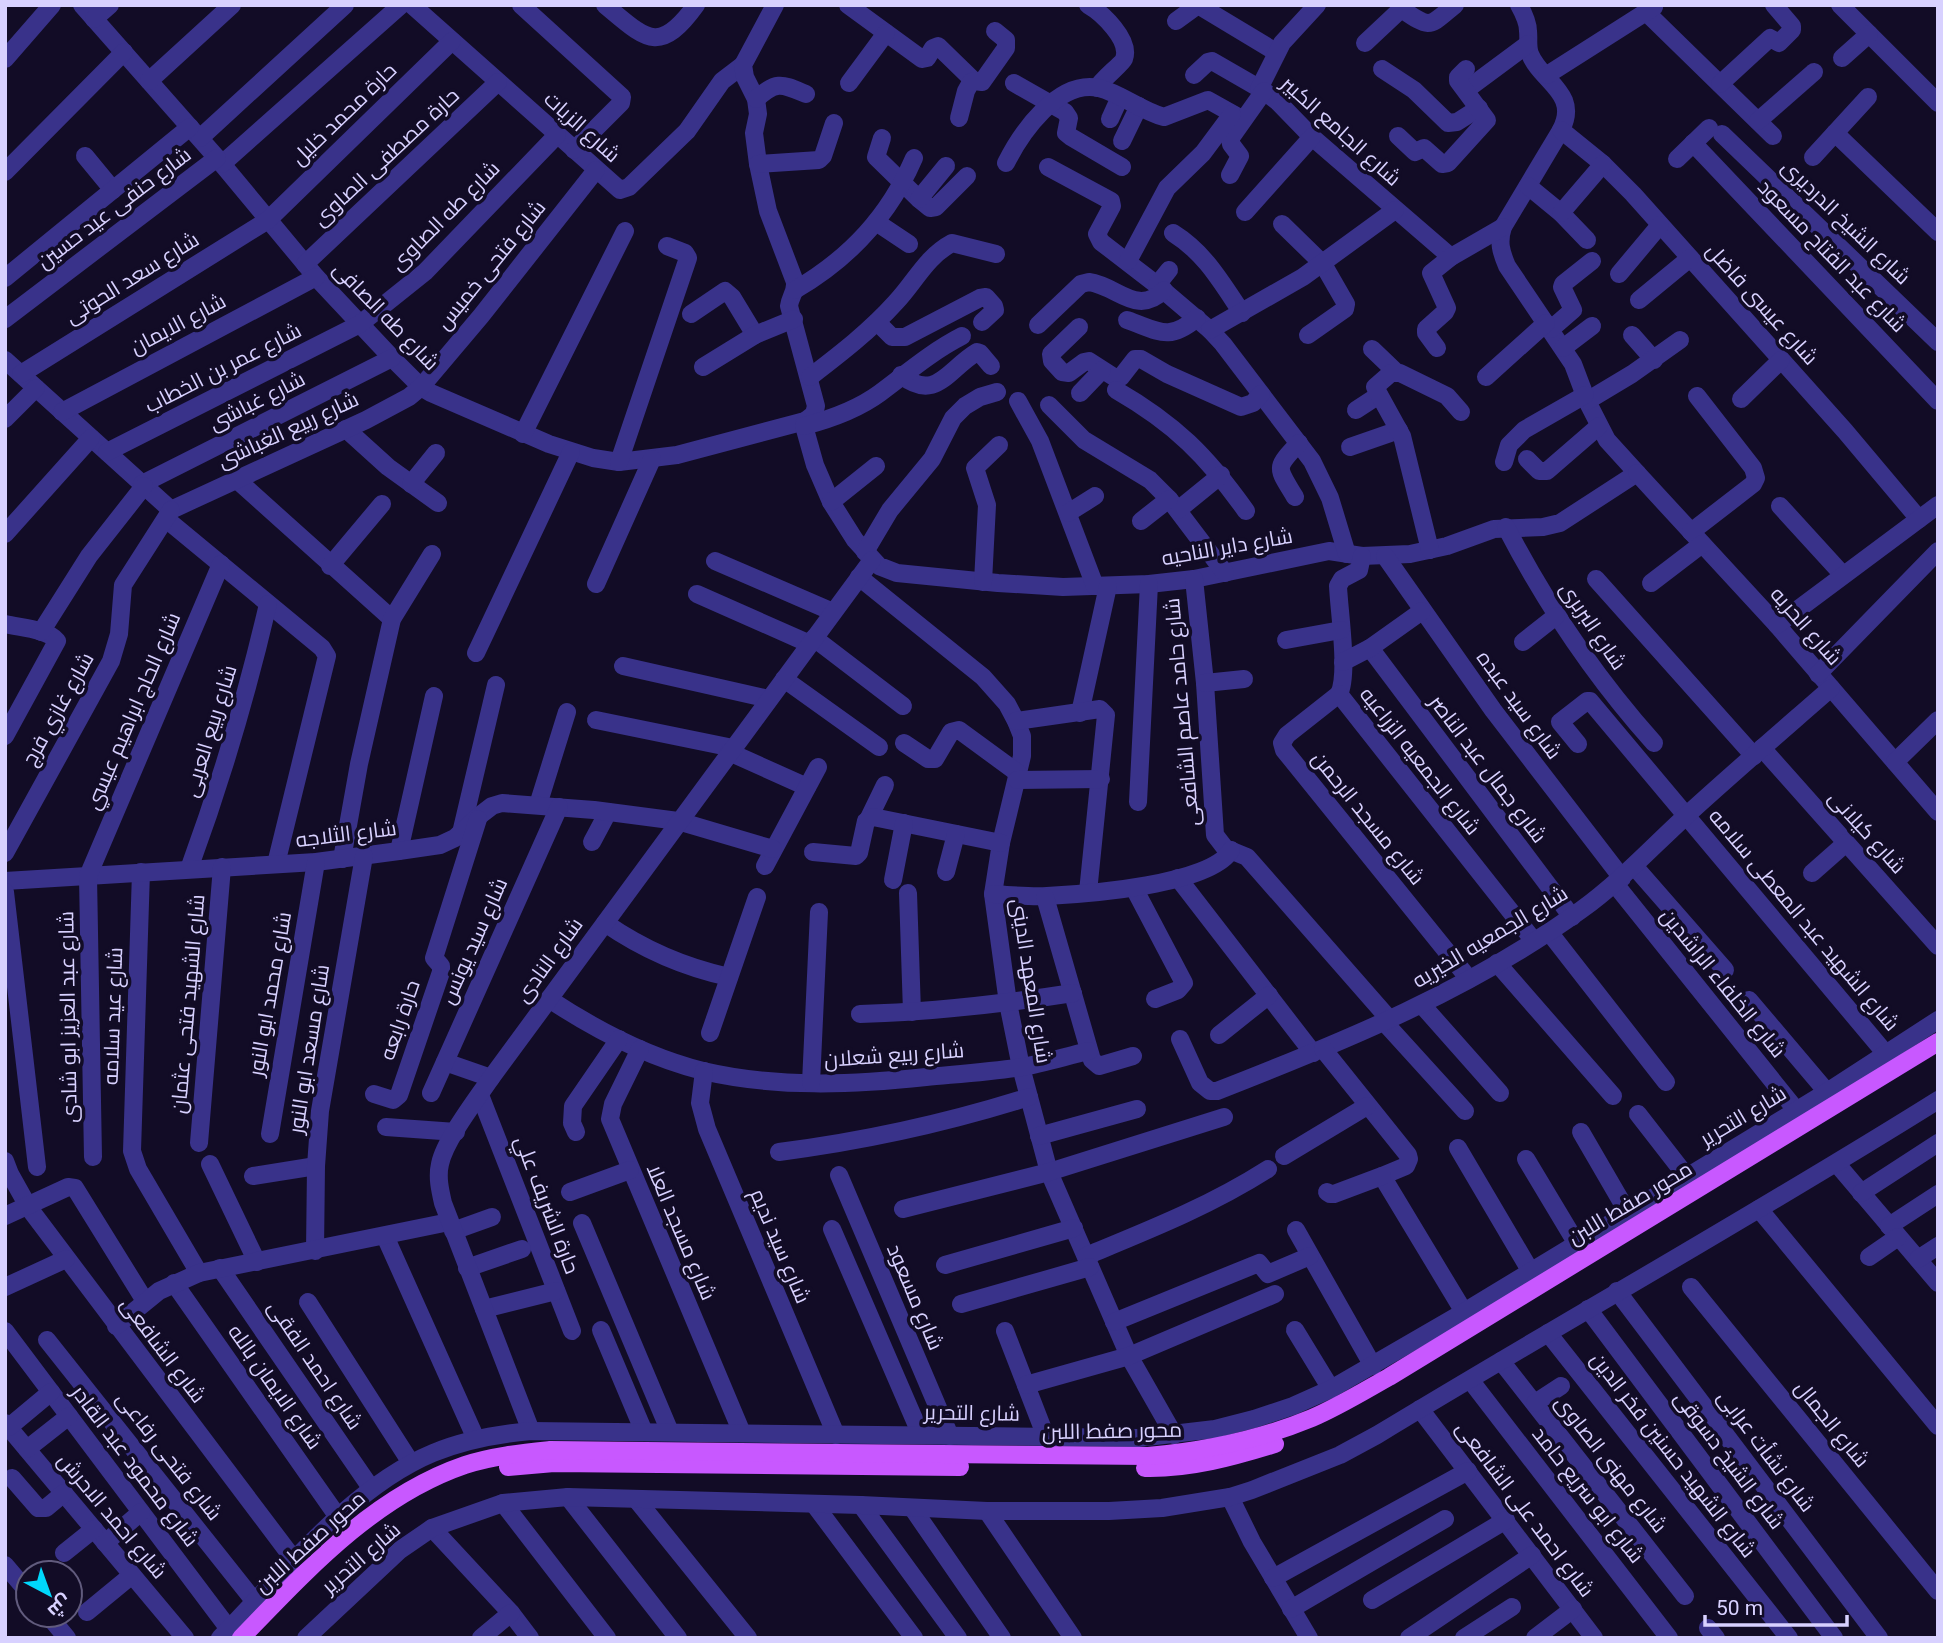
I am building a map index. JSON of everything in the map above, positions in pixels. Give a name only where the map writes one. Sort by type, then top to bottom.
[{"type":"main road","name":"محور صفط اللبن","points":[[230,1635],[390,1501],[457,1468],[508,1455],[550,1450],[1148,1456],[1191,1452],[1274,1432],[1314,1417],[1389,1377],[1938,1042]]},
{"type":"main road","name":"محور صفط اللبن","points":[[256,1638],[328,1567],[398,1509],[472,1474],[513,1466],[554,1463],[1151,1468],[1216,1460],[1280,1443],[1395,1385],[1938,1056]]},
{"type":"street","points":[[5,60],[52,5]]},
{"type":"street","points":[[88,12],[110,5]]},
{"type":"street","points":[[149,81],[232,5]]},
{"type":"street","points":[[5,278],[113,190],[195,133],[345,5]]},
{"type":"street","name":"شارع حنفى عيد حسين","points":[[5,319],[219,161],[401,5]]},
{"type":"street","name":"شارع الزيات","points":[[412,5],[620,190],[629,187],[697,119],[722,81],[743,65]]},
{"type":"street","points":[[521,5],[622,97],[621,103],[574,150]]},
{"type":"street","points":[[605,5],[637,32],[659,37],[680,27],[696,5]]},
{"type":"street","points":[[848,5],[922,59],[927,58],[933,48],[938,46],[974,81],[982,82],[1006,48],[1006,40],[995,31]]},
{"type":"street","points":[[1088,5],[1113,26],[1121,40],[1124,53],[1122,62],[1106,75],[1097,88]]},
{"type":"street","points":[[1128,261],[1167,188],[1261,90],[1276,52],[1317,5]]},
{"type":"street","points":[[1365,43],[1398,12],[1403,10],[1430,25],[1455,5]]},
{"type":"street","points":[[1519,5],[1527,22],[1530,54],[1564,100],[1566,116],[1561,130],[1499,239],[1507,266],[1573,364],[1599,426],[1621,457],[1637,473]]},
{"type":"street","points":[[1720,84],[1770,38],[1779,43],[1792,30],[1792,26],[1774,5]]},
{"type":"street","points":[[1840,5],[1938,103]]},
{"type":"street","points":[[773,6],[743,65],[749,87],[756,99],[758,114],[754,133],[768,211],[792,271],[795,289]]},
{"type":"street","points":[[1176,21],[1203,7],[1276,52]]},
{"type":"street","points":[[1548,75],[1652,9],[1720,84],[1773,136]]},
{"type":"street","name":"شارع طه الصافى","points":[[88,12],[195,133],[310,270],[421,387],[441,399],[571,452],[619,462],[652,459],[804,423],[828,420],[855,409],[879,394],[932,352],[962,337]]},
{"type":"street","points":[[849,83],[886,33]]},
{"type":"street","points":[[1842,58],[1869,34]]},
{"type":"street","name":"حارة محمد خليل","points":[[268,220],[452,41]]},
{"type":"street","points":[[1466,90],[1528,44]]},
{"type":"street","points":[[5,172],[124,52]]},
{"type":"street","name":"شارع الجامع الكبير","points":[[1194,75],[1212,61],[1261,90],[1451,257]]},
{"type":"street","points":[[1382,69],[1414,90],[1448,124],[1457,122],[1479,108]]},
{"type":"street","points":[[1398,136],[1415,152],[1424,148],[1442,164],[1447,164],[1485,123],[1486,116],[1457,79],[1466,69]]},
{"type":"street","points":[[1758,121],[1814,72]]},
{"type":"street","points":[[959,118],[966,91],[974,81]]},
{"type":"street","name":"حارة مصطفى الصاوى","points":[[310,270],[498,82]]},
{"type":"street","points":[[1014,83],[1068,115],[1066,129],[1070,137],[1122,167]]},
{"type":"street","points":[[756,99],[772,86],[782,85],[806,94]]},
{"type":"street","points":[[1006,163],[1019,137],[1036,116],[1069,94],[1097,88],[1164,117],[1208,100],[1237,117]]},
{"type":"street","points":[[1110,119],[1120,97]]},
{"type":"street","points":[[1813,157],[1868,97]]},
{"type":"street","points":[[1122,141],[1139,106]]},
{"type":"street","points":[[1230,175],[1240,156],[1230,139],[1237,117]]},
{"type":"street","points":[[758,164],[819,160],[823,156],[834,122]]},
{"type":"street","name":"شارع عيسى فاضل","points":[[1561,130],[1603,164],[1660,225],[1919,519]]},
{"type":"street","name":"شارع الشيخ الدرديرى","points":[[1693,144],[1716,131],[1938,342]]},
{"type":"street","points":[[1835,133],[1938,232]]},
{"type":"street","name":"شارع طه الصاوى","points":[[360,324],[435,262],[557,135]]},
{"type":"street","points":[[1245,212],[1312,137]]},
{"type":"street","points":[[882,138],[876,157],[930,208],[936,206],[967,176]]},
{"type":"street","points":[[1677,159],[1693,144]]},
{"type":"street","name":"شارع عبد الفتاح مسعود","points":[[1693,144],[1938,401]]},
{"type":"street","points":[[85,156],[113,190]]},
{"type":"street","points":[[868,556],[831,502],[815,465],[804,423],[816,410],[789,299],[795,289],[818,276],[852,248],[887,210],[903,184],[914,158]]},
{"type":"street","points":[[1561,213],[1603,164]]},
{"type":"street","points":[[919,200],[946,166]]},
{"type":"street","points":[[1048,166],[1111,201],[1112,206],[1097,237],[1203,324],[1261,394],[1312,461],[1354,555]]},
{"type":"street","name":"شارع فتحى خميس","points":[[421,387],[523,264],[596,170]]},
{"type":"street","points":[[1528,186],[1561,213],[1587,240]]},
{"type":"street","points":[[1127,320],[1167,334],[1242,313],[1323,264],[1395,210]]},
{"type":"street","name":"شارع سعد الحوتى","points":[[21,374],[268,220]]},
{"type":"street","points":[[876,222],[909,244]]},
{"type":"street","points":[[1282,223],[1323,264],[1346,304],[1345,309],[1308,335]]},
{"type":"street","points":[[1619,274],[1660,225]]},
{"type":"street","points":[[1437,348],[1426,333],[1426,328],[1446,312],[1447,308],[1431,273],[1451,257],[1503,228]]},
{"type":"street","points":[[523,434],[625,231]]},
{"type":"street","points":[[1173,233],[1199,251],[1242,313]]},
{"type":"street","points":[[810,377],[877,323],[942,248],[951,243],[996,254]]},
{"type":"street","points":[[619,462],[688,258],[685,253],[667,246]]},
{"type":"street","points":[[1639,300],[1690,258]]},
{"type":"street","points":[[1486,377],[1548,326],[1573,310],[1563,284],[1592,261]]},
{"type":"street","name":"شارع الايمان","points":[[62,412],[310,270]]},
{"type":"street","points":[[1038,325],[1081,284],[1089,282],[1135,301],[1155,298],[1169,270]]},
{"type":"street","points":[[691,314],[725,291],[732,297],[755,335]]},
{"type":"street","points":[[877,323],[892,337],[905,337],[986,297],[995,310],[982,322]]},
{"type":"street","points":[[703,367],[755,335],[794,319]]},
{"type":"street","name":"شارع عمر بن الخطاب","points":[[107,452],[360,324]]},
{"type":"street","points":[[1563,348],[1592,326]]},
{"type":"street","points":[[1079,327],[1052,351],[1052,361],[1059,370],[1066,373],[1086,361],[1117,379],[1135,359],[1141,359],[1167,374],[1241,407],[1247,406],[1261,394]]},
{"type":"street","points":[[1632,335],[1654,360]]},
{"type":"street","points":[[1504,462],[1509,445],[1524,430],[1654,360],[1680,340]]},
{"type":"street","points":[[1372,349],[1396,372],[1447,397],[1461,412]]},
{"type":"street","points":[[901,375],[918,386],[929,387],[938,384],[976,352],[992,366]]},
{"type":"street","name":"شارع غباشى","points":[[143,485],[392,358]]},
{"type":"street","points":[[5,360],[143,485],[168,514],[220,564],[322,648],[328,660],[276,864]]},
{"type":"street","points":[[1741,399],[1781,360]]},
{"type":"street","points":[[1080,393],[1102,370]]},
{"type":"street","points":[[1396,372],[1375,387],[1399,430],[1430,550]]},
{"type":"street","name":"شارع ربيع الغباشى","points":[[168,514],[236,479],[398,404],[421,387]]},
{"type":"street","points":[[5,419],[36,388]]},
{"type":"street","points":[[1116,390],[1173,427],[1198,450],[1221,475],[1246,511]]},
{"type":"street","name":"شارع النادى","points":[[531,1431],[451,1226],[438,1182],[444,1151],[491,1078],[859,577],[890,510],[932,459],[953,418],[972,401],[997,392]]},
{"type":"street","points":[[1356,410],[1378,395]]},
{"type":"street","points":[[1651,583],[1753,484],[1756,478],[1753,468],[1697,396]]},
{"type":"street","points":[[1018,401],[1040,442],[1101,586],[1080,713]]},
{"type":"street","points":[[1049,405],[1084,440],[1140,473],[1173,504],[1225,573]]},
{"type":"street","points":[[1527,458],[1539,471],[1547,471],[1599,426]]},
{"type":"street","points":[[345,429],[438,503]]},
{"type":"street","points":[[1350,447],[1399,430]]},
{"type":"street","points":[[5,534],[91,438]]},
{"type":"street","points":[[1295,497],[1280,472],[1280,466],[1282,460],[1299,443]]},
{"type":"street","points":[[983,582],[987,505],[975,468],[999,444]]},
{"type":"street","points":[[476,653],[571,452]]},
{"type":"street","points":[[411,484],[436,453]]},
{"type":"street","points":[[596,584],[652,459]]},
{"type":"street","points":[[831,502],[876,466]]},
{"type":"street","name":"شارع داير الناحيه","points":[[868,556],[887,571],[983,582],[1063,587],[1149,584],[1194,579],[1329,551],[1385,556],[1430,550],[1506,527],[1543,527],[1560,523],[1637,473]]},
{"type":"street","name":"شارع الحريه","points":[[1637,473],[1777,625],[1938,812]]},
{"type":"street","points":[[1141,521],[1221,475]]},
{"type":"street","points":[[236,479],[392,619]]},
{"type":"street","points":[[5,736],[49,636],[89,556],[143,485]]},
{"type":"street","points":[[1068,513],[1095,496]]},
{"type":"street","points":[[330,566],[382,504]]},
{"type":"street","points":[[1777,625],[1938,505]]},
{"type":"street","points":[[1780,506],[1843,575]]},
{"type":"street","name":"شارع غازي فرج","points":[[5,853],[111,660],[118,634],[123,585],[168,514]]},
{"type":"street","name":"شارع البربرى","points":[[1506,527],[1556,616],[1598,677],[1654,743]]},
{"type":"street","points":[[342,859],[359,764],[392,619],[432,554]]},
{"type":"street","name":"شارع الجمعيه الزراعيه","points":[[1354,555],[1359,570],[1342,579],[1338,586],[1343,662],[1343,684],[1339,694],[1666,1082]]},
{"type":"street","name":"شارع سيد عبده","points":[[1385,556],[1531,760],[1623,876]]},
{"type":"street","points":[[1818,674],[1936,556]]},
{"type":"street","points":[[715,561],[833,612]]},
{"type":"street","name":"شارع الحاج ابراهيم عيسي","points":[[88,876],[220,564]]},
{"type":"street","name":"شارع المعهد الدينى","points":[[859,577],[983,677],[1007,704],[1022,736],[1023,756],[1001,843],[993,894],[1008,1003],[1021,1067],[1049,1172],[1129,1356],[1174,1436]]},
{"type":"street","name":"شارع حامد عاصم الشافعى","points":[[1194,579],[1205,683],[1215,835],[1221,845],[1247,857],[1465,1111]]},
{"type":"street","name":"شارع كيلانى","points":[[1596,579],[1846,843],[1938,946]]},
{"type":"street","points":[[1138,802],[1149,584]]},
{"type":"street","points":[[697,593],[812,641],[903,706]]},
{"type":"street","name":"شارع ربيع العربى","points":[[189,869],[247,694],[268,604]]},
{"type":"street","points":[[1343,662],[1370,648],[1422,611]]},
{"type":"street","points":[[1523,642],[1556,616]]},
{"type":"street","points":[[6,626],[49,636]]},
{"type":"street","points":[[1286,640],[1341,630]]},
{"type":"street","name":"شارع جمال عبد الناصر","points":[[1370,648],[1572,917]]},
{"type":"street","points":[[623,666],[769,699]]},
{"type":"street","points":[[783,679],[879,747]]},
{"type":"street","points":[[1205,683],[1244,679]]},
{"type":"street","points":[[461,833],[496,685]]},
{"type":"street","name":"شارع الجمعيه الخيريه","points":[[1180,1039],[1200,1083],[1210,1091],[1217,1091],[1318,1051],[1422,1005],[1572,917],[1623,876],[1687,815],[1831,688]]},
{"type":"street","name":"شارع مسجد الرحمن","points":[[1339,694],[1287,735],[1282,743],[1284,750],[1469,979]]},
{"type":"street","points":[[399,851],[434,696]]},
{"type":"street","name":"شارع الشهيد عبد المعطى سلامه","points":[[1578,744],[1560,722],[1590,701],[1886,1054]]},
{"type":"street","points":[[1016,721],[1100,709],[1106,715],[1088,892]]},
{"type":"street","points":[[538,805],[567,712]]},
{"type":"street","points":[[596,720],[731,750],[807,788],[818,767]]},
{"type":"street","points":[[1895,762],[1938,720]]},
{"type":"street","points":[[904,743],[928,759],[935,759],[951,732],[959,730],[1018,777],[1101,779]]},
{"type":"street","points":[[813,852],[856,856],[869,818],[885,785]]},
{"type":"street","name":"شارع الثلاجه","points":[[5,881],[316,862],[440,845],[461,833],[492,806],[502,803],[608,811],[678,821],[769,858],[807,788]]},
{"type":"street","name":"شارع سيد يونس","points":[[430,1093],[559,807]]},
{"type":"street","points":[[592,842],[608,811]]},
{"type":"street","name":"حارة رابعه","points":[[374,1094],[393,1100],[399,1095],[441,972],[441,966],[434,958],[479,816]]},
{"type":"street","points":[[869,818],[1001,843]]},
{"type":"street","points":[[893,880],[904,823]]},
{"type":"street","points":[[946,872],[956,834]]},
{"type":"street","points":[[1812,873],[1846,843]]},
{"type":"street","points":[[993,894],[1045,897],[1134,888],[1216,866],[1231,850]]},
{"type":"street","name":"شارع مسعد ابو النور","points":[[314,1251],[320,1111],[364,856]]},
{"type":"street","name":"شارع محمد ابو النور","points":[[270,1134],[316,862]]},
{"type":"street","name":"شارع الشهيد فتحى عثمان","points":[[199,1143],[222,867]]},
{"type":"street","name":"شارع عيد سلامه","points":[[141,872],[131,1141],[138,1170],[199,1273]]},
{"type":"street","name":"شارع عبد العزيز ابو شادى","points":[[88,876],[93,1157]]},
{"type":"street","points":[[1623,876],[1725,970]]},
{"type":"street","name":"شارع الخلفاء الراشدين","points":[[1623,876],[1796,1110]]},
{"type":"street","points":[[1178,878],[1269,995],[1367,1106],[1409,1159],[1406,1166],[1334,1194],[1329,1195],[1327,1192]]},
{"type":"street","points":[[1134,888],[1184,983],[1178,990],[1155,999]]},
{"type":"street","points":[[5,892],[37,1167]]},
{"type":"street","points":[[908,893],[912,1012]]},
{"type":"street","points":[[710,1033],[757,897]]},
{"type":"street","points":[[1045,897],[1092,1060],[1099,1066],[1133,1056]]},
{"type":"street","points":[[811,1083],[819,912]]},
{"type":"street","points":[[605,923],[633,943],[664,958],[696,970],[729,977]]},
{"type":"street","points":[[1497,962],[1613,1096]]},
{"type":"street","points":[[860,1014],[1008,1003],[1073,993]]},
{"type":"street","points":[[1219,1035],[1269,995]]},
{"type":"street","name":"شارع ربيع شعلان","points":[[549,999],[578,1018],[640,1049],[704,1071],[765,1080],[854,1084],[1021,1067],[1089,1051]]},
{"type":"street","points":[[1749,1000],[1827,1091]]},
{"type":"street","points":[[1422,1005],[1500,1093]]},
{"type":"street","name":"شارع التحرير","points":[[230,1635],[255,1602],[338,1517],[371,1488],[432,1453],[476,1439],[531,1431],[1138,1438],[1174,1436],[1254,1419],[1293,1406],[1373,1366],[1531,1272],[1938,1020]]},
{"type":"street","points":[[576,1132],[572,1123],[573,1106],[619,1040]]},
{"type":"street","name":"شارع مسجد العلا","points":[[640,1049],[613,1104],[610,1119],[741,1433]]},
{"type":"street","points":[[445,1062],[491,1078]]},
{"type":"street","name":"شارع سيد نديم","points":[[704,1071],[700,1103],[710,1139],[836,1434]]},
{"type":"street","name":"حارة الشريف علي","points":[[480,1095],[572,1331]]},
{"type":"street","points":[[779,1152],[906,1132],[1029,1097]]},
{"type":"street","name":"شارع التحرير","points":[[306,1638],[400,1550],[432,1528],[503,1503],[568,1497],[987,1511],[1109,1511],[1162,1508],[1230,1497],[1340,1455],[1471,1381],[1617,1291],[1837,1164],[1938,1100]]},
{"type":"street","points":[[1284,1156],[1367,1106]]},
{"type":"street","points":[[1039,1136],[1137,1109]]},
{"type":"street","points":[[1639,1114],[1687,1177]]},
{"type":"street","points":[[903,1209],[1049,1172],[1224,1117]]},
{"type":"street","points":[[386,1127],[456,1132]]},
{"type":"street","points":[[1581,1132],[1628,1213]]},
{"type":"street","points":[[1861,1193],[1938,1143]]},
{"type":"street","points":[[1458,1148],[1531,1272]]},
{"type":"street","points":[[1526,1159],[1577,1244]]},
{"type":"street","name":"شارع الشافعى","points":[[5,1161],[27,1205],[66,1259],[295,1561]]},
{"type":"street","points":[[210,1164],[257,1262]]},
{"type":"street","points":[[1837,1164],[1938,1283]]},
{"type":"street","points":[[253,1175],[316,1166]]},
{"type":"street","points":[[961,1304],[1088,1261],[1216,1200],[1268,1169]]},
{"type":"street","points":[[570,1192],[630,1170]]},
{"type":"street","name":"شارع مسعود","points":[[839,1175],[950,1436]]},
{"type":"street","points":[[1382,1175],[1464,1312]]},
{"type":"street","points":[[5,1216],[72,1186],[145,1301]]},
{"type":"street","points":[[1869,1256],[1938,1194]]},
{"type":"street","points":[[1759,1209],[1938,1426]]},
{"type":"street","points":[[116,1326],[145,1301],[174,1283],[199,1273],[492,1217]]},
{"type":"street","points":[[582,1223],[670,1432]]},
{"type":"street","points":[[945,1265],[1073,1228]]},
{"type":"street","points":[[832,1229],[921,1436]]},
{"type":"street","points":[[1296,1230],[1373,1366]]},
{"type":"street","points":[[385,1236],[476,1439]]},
{"type":"street","points":[[1918,1259],[1938,1246]]},
{"type":"street","points":[[467,1268],[522,1249]]},
{"type":"street","points":[[1114,1322],[1259,1263],[1268,1275],[1310,1256]]},
{"type":"street","points":[[5,1287],[66,1259]]},
{"type":"street","name":"شارع احمد الفقى","points":[[220,1268],[371,1488]]},
{"type":"street","name":"شارع الايمان بالله","points":[[174,1283],[338,1517]]},
{"type":"street","name":"شارع الجمال","points":[[1691,1287],[1938,1591]]},
{"type":"street","points":[[484,1309],[556,1291]]},
{"type":"street","name":"شارع نشأت عرابى","points":[[1617,1291],[1880,1638]]},
{"type":"street","points":[[1026,1385],[1129,1356],[1275,1294]]},
{"type":"street","points":[[308,1302],[411,1463]]},
{"type":"street","name":"شارع الشيخ دسوقى","points":[[1588,1309],[1834,1638]]},
{"type":"street","points":[[601,1330],[644,1432]]},
{"type":"street","points":[[1295,1330],[1331,1389]]},
{"type":"street","name":"شارع محمود عبد القادر","points":[[5,1331],[11,1349],[51,1392],[230,1635]]},
{"type":"street","points":[[1005,1331],[1046,1437]]},
{"type":"street","name":"شارع الشهيد حسنين فخر الدين","points":[[1548,1333],[1789,1638]]},
{"type":"street","name":"شارع فتحى رفاعى","points":[[47,1340],[255,1602]]},
{"type":"street","name":"شارع مهنى الصاوى","points":[[1501,1361],[1685,1596]]},
{"type":"street","name":"شارع ابو سريع حامد","points":[[1471,1381],[1669,1638]]},
{"type":"street","points":[[1535,1403],[1561,1386]]},
{"type":"street","points":[[8,1429],[51,1392]]},
{"type":"street","name":"شارع احمد على الشافعى","points":[[1420,1409],[1594,1638]]},
{"type":"street","points":[[27,1449],[69,1416]]},
{"type":"street","name":"شارع احمد الاحرش","points":[[8,1429],[185,1638]]},
{"type":"street","points":[[1273,1578],[1468,1471]]},
{"type":"street","points":[[12,1478],[38,1508],[46,1508],[64,1493]]},
{"type":"street","points":[[568,1497],[678,1638]]},
{"type":"street","points":[[1230,1497],[1252,1542],[1308,1638]]},
{"type":"street","points":[[636,1499],[748,1638]]},
{"type":"street","points":[[503,1503],[607,1638]]},
{"type":"street","points":[[814,1504],[915,1638]]},
{"type":"street","points":[[861,1505],[958,1638]]},
{"type":"street","points":[[913,1509],[1002,1638]]},
{"type":"street","points":[[987,1511],[1073,1638]]},
{"type":"street","points":[[64,1553],[141,1513]]},
{"type":"street","points":[[1291,1609],[1445,1519]]},
{"type":"street","points":[[1372,1600],[1506,1520]]},
{"type":"street","points":[[432,1528],[511,1613],[530,1638]]},
{"type":"street","points":[[1409,1638],[1532,1555]]},
{"type":"street","points":[[87,1612],[132,1574]]},
{"type":"street","points":[[1464,1638],[1512,1607]]},
{"type":"street","points":[[1535,1638],[1573,1609]]},
{"type":"street","points":[[481,1638],[511,1613]]}]
